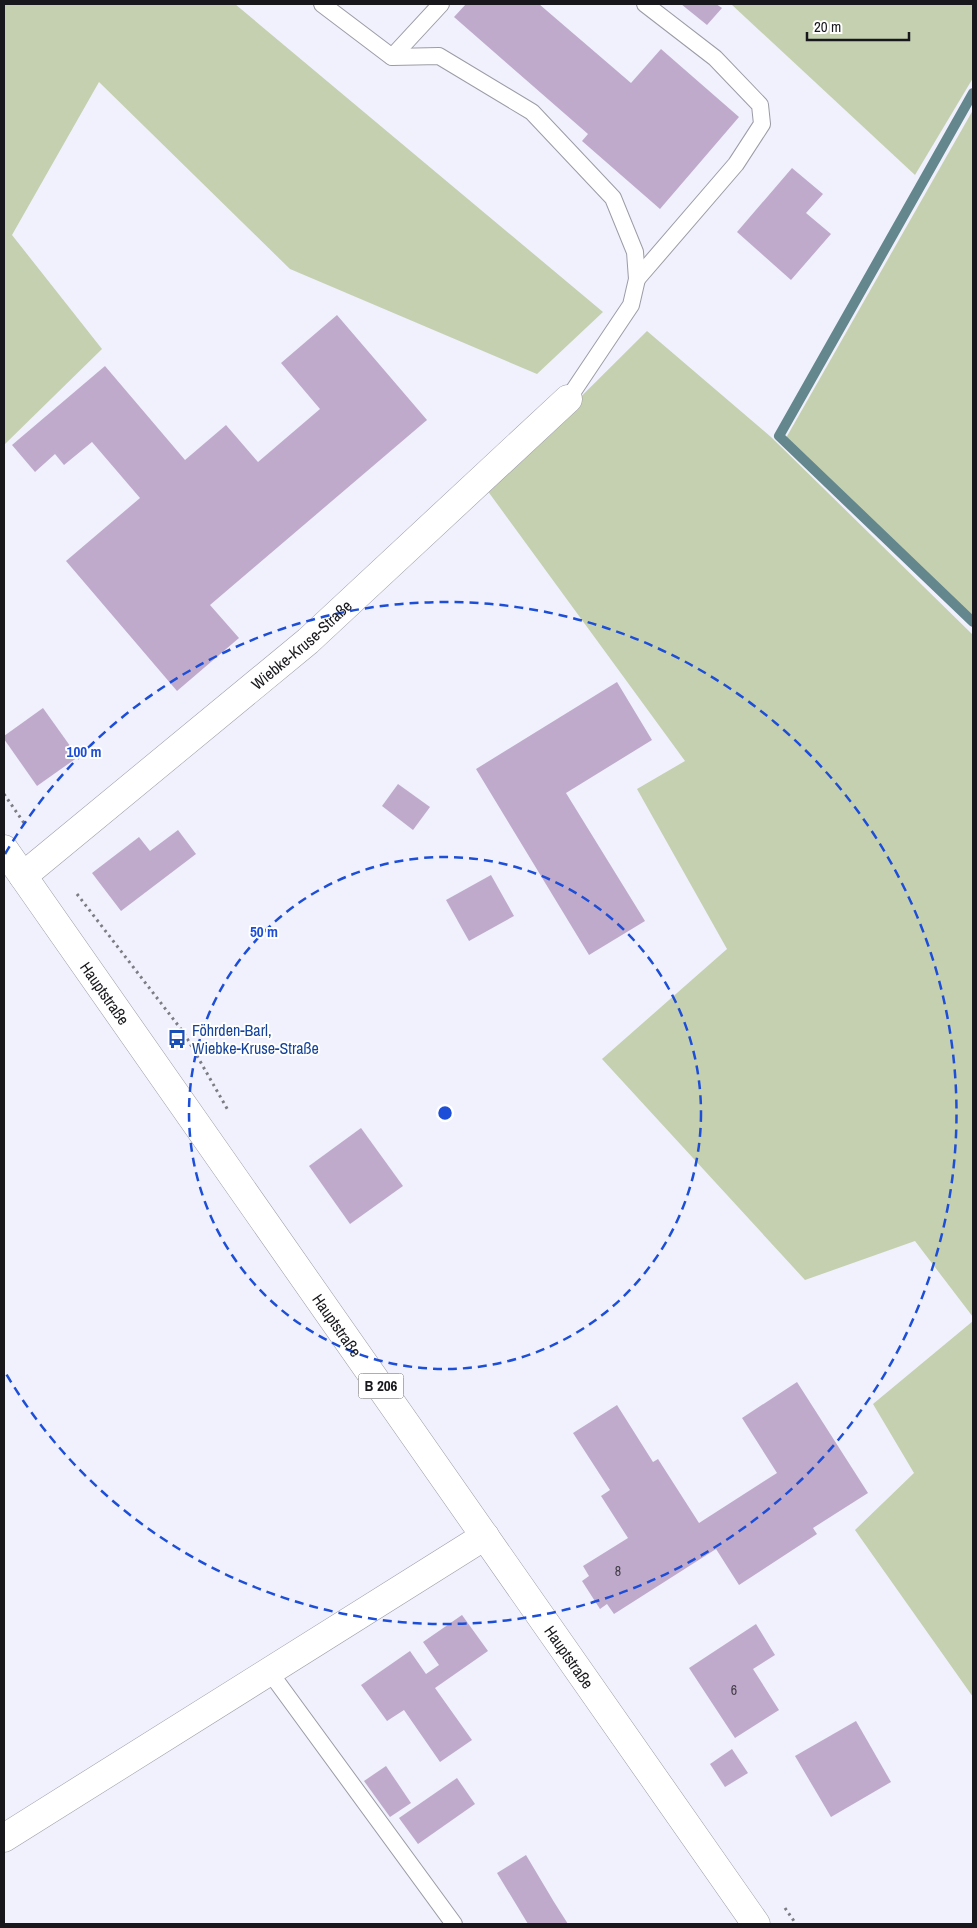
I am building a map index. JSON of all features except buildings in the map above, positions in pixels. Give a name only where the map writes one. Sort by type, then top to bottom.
[{"type":"main road","name":"Wiebke-Kruse-Straße","points":[[23,876],[308,641],[568,399]]},
{"type":"main road","name":"Hauptstraße","points":[[4,849],[756,1924]]},
{"type":"main road","points":[[4,1838],[485,1536]]},
{"type":"lane","points":[[322,4],[392,57],[439,56],[532,112],[613,198],[635,252],[637,279],[631,305],[568,399]]},
{"type":"lane","points":[[392,57],[441,4]]},
{"type":"lane","points":[[637,279],[736,164],[762,124],[760,105],[715,58],[645,4]]},
{"type":"lane","points":[[269,1671],[454,1924]]},
{"type":"green space","points":[[4,4],[235,4],[603,312],[537,374],[290,269],[99,82],[12,235],[102,349],[4,445]]},
{"type":"green space","points":[[731,4],[973,4],[973,78],[915,175]]},
{"type":"green space","points":[[973,110],[973,617],[786,438]]},
{"type":"green space","points":[[647,331],[771,437],[973,635],[973,1317],[915,1241],[805,1280],[602,1059],[727,949],[637,789],[685,761],[487,490]]},
{"type":"green space","points":[[973,1321],[973,1697],[855,1530],[914,1473],[873,1404]]},
{"type":"waterway","points":[[973,93],[779,436],[973,622]]},
{"type":"place","name":"Föhrden-Barl, Wiebke-Kruse-Straße","points":[[177,1039]]}]
